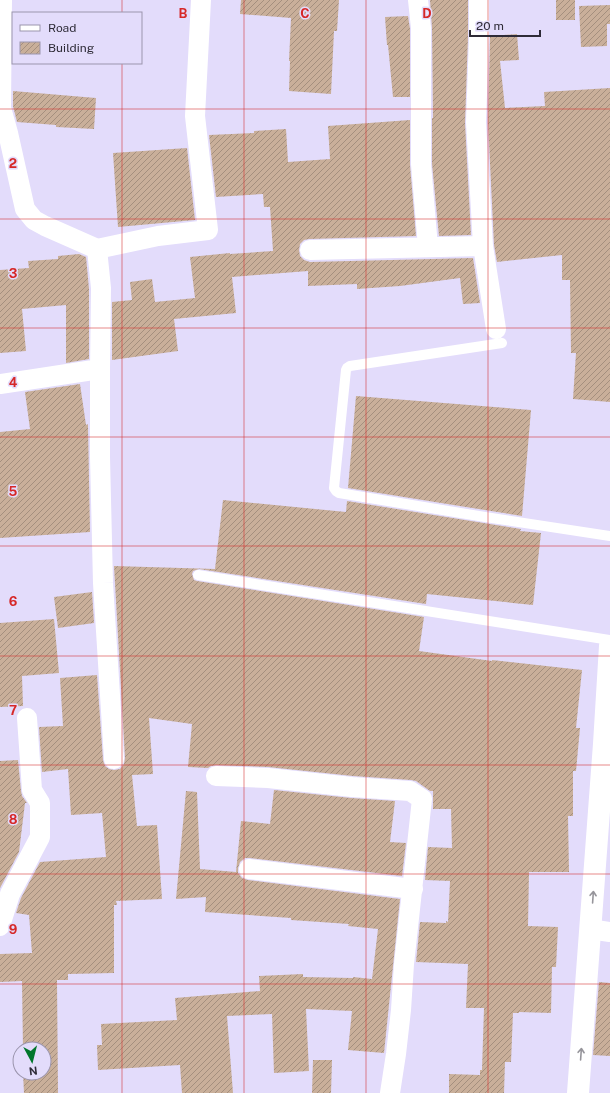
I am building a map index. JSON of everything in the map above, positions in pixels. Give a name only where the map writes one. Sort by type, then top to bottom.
[{"type":"street","points":[[2,0],[1,108],[25,209],[34,220],[97,249],[158,236],[208,230],[195,116],[201,0]]},
{"type":"street","points":[[418,0],[421,28],[421,164],[428,247]]},
{"type":"street","points":[[480,0],[476,122],[483,246],[499,336]]},
{"type":"street","points":[[310,250],[483,246]]},
{"type":"street","points":[[97,249],[101,288],[100,457],[103,583],[114,759]]},
{"type":"street","points":[[0,384],[100,369]]},
{"type":"street","points":[[578,1093],[600,930],[604,744],[610,646]]},
{"type":"street","points":[[0,926],[10,894],[40,837],[40,803],[32,790],[27,718]]},
{"type":"street","points":[[216,776],[268,778],[352,787],[410,791],[422,800],[404,964],[402,1010],[390,1093]]},
{"type":"street","points":[[249,869],[412,889]]},
{"type":"lane","points":[[499,336],[350,366],[347,368],[334,488],[336,492],[339,494],[610,536]]},
{"type":"lane","points":[[198,575],[610,640]]},
{"type":"building","points":[[241,0],[339,0],[337,31],[334,31],[331,94],[289,91],[291,18],[240,14]]},
{"type":"building","points":[[430,0],[468,0],[465,123],[471,235],[439,236],[432,164],[432,28]]},
{"type":"building","points":[[556,0],[575,0],[575,20],[556,20]]},
{"type":"building","points":[[610,5],[610,24],[607,24],[607,46],[581,47],[579,6]]},
{"type":"building","points":[[408,16],[410,29],[410,97],[393,97],[385,17]]},
{"type":"building","points":[[517,34],[519,60],[500,61],[505,108],[545,106],[544,92],[610,88],[610,402],[573,399],[576,353],[571,353],[570,280],[562,280],[562,255],[497,262],[494,245],[488,122],[490,36]]},
{"type":"building","points":[[13,91],[96,98],[94,129],[56,127],[56,125],[17,122],[13,106]]},
{"type":"building","points":[[410,120],[410,165],[416,236],[309,239],[304,240],[300,244],[300,256],[304,260],[310,262],[473,258],[480,303],[463,304],[460,278],[400,286],[357,289],[357,284],[308,286],[308,271],[232,277],[236,313],[174,319],[178,351],[112,360],[112,302],[132,300],[130,282],[152,279],[155,302],[195,298],[190,257],[273,251],[270,207],[264,207],[263,194],[216,197],[209,135],[254,133],[254,131],[286,129],[288,162],[330,159],[328,126]]},
{"type":"building","points":[[187,148],[195,220],[118,227],[113,153]]},
{"type":"building","points":[[79,254],[86,257],[89,289],[89,359],[66,363],[66,305],[22,309],[26,351],[0,353],[0,270],[29,268],[28,261],[58,259],[58,256]]},
{"type":"building","points":[[80,384],[86,425],[88,424],[90,532],[0,538],[0,432],[30,429],[25,392]]},
{"type":"building","points":[[356,396],[531,410],[522,516],[348,488]]},
{"type":"building","points":[[223,500],[346,512],[347,501],[521,529],[520,531],[541,533],[533,605],[427,594],[426,604],[199,569],[193,571],[192,574],[194,580],[197,581],[424,617],[419,651],[492,661],[582,670],[576,728],[580,728],[576,771],[573,771],[573,816],[568,816],[569,872],[529,872],[528,926],[558,927],[556,967],[552,967],[551,1013],[513,1013],[511,1062],[505,1062],[504,1093],[449,1093],[449,1074],[480,1075],[480,1070],[482,1070],[484,1008],[466,1008],[468,964],[416,962],[420,922],[448,922],[450,881],[425,880],[428,847],[452,848],[451,809],[433,809],[433,791],[430,791],[416,781],[411,780],[353,776],[268,767],[216,765],[208,768],[188,767],[192,724],[149,718],[153,774],[132,775],[137,826],[157,825],[162,899],[116,901],[117,905],[114,905],[114,973],[68,974],[68,980],[57,980],[58,1093],[24,1093],[23,1081],[52,1081],[52,1041],[23,1041],[22,981],[0,982],[0,954],[32,953],[29,915],[16,913],[21,898],[40,862],[106,857],[102,813],[71,815],[68,769],[42,772],[39,727],[63,726],[60,678],[97,675],[103,760],[105,766],[109,769],[120,769],[124,764],[125,758],[114,566],[215,569]]},
{"type":"building","points":[[92,592],[94,623],[58,628],[54,597]]},
{"type":"building","points":[[54,619],[59,673],[22,676],[23,706],[0,707],[0,623]]},
{"type":"building","points":[[18,760],[22,796],[27,803],[25,803],[19,852],[0,888],[0,761]]},
{"type":"building","points":[[274,790],[395,801],[390,842],[406,843],[402,876],[250,858],[245,858],[240,862],[238,868],[238,873],[242,878],[248,880],[400,899],[384,1053],[348,1050],[352,1011],[306,1009],[309,1071],[274,1073],[272,1014],[227,1016],[233,1093],[182,1093],[180,1065],[98,1070],[97,1045],[102,1045],[101,1024],[177,1020],[175,998],[260,991],[259,976],[303,974],[303,977],[353,977],[372,979],[378,929],[348,926],[349,924],[291,920],[291,918],[205,912],[206,897],[176,899],[186,791],[197,792],[200,869],[236,872],[241,821],[270,824]]},
{"type":"building","points":[[599,982],[610,983],[610,1056],[593,1055]]},
{"type":"building","points":[[313,1060],[332,1060],[331,1093],[312,1093]]}]
